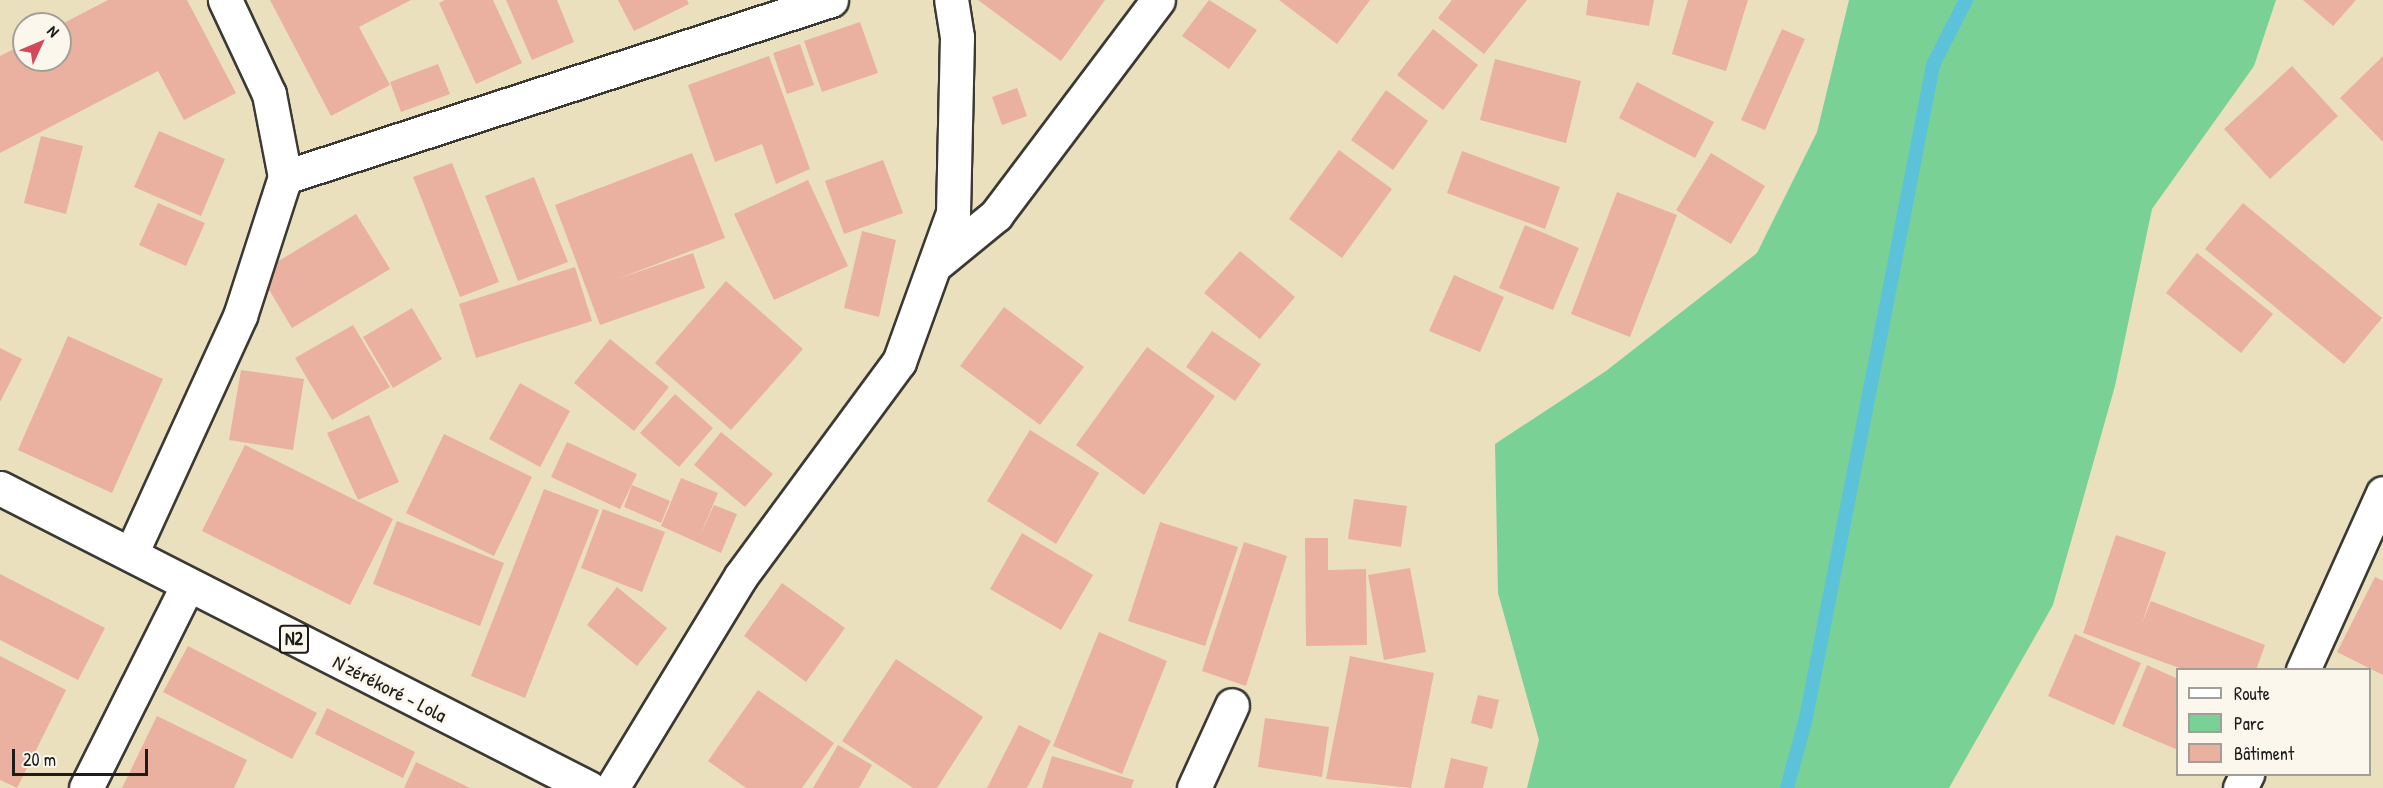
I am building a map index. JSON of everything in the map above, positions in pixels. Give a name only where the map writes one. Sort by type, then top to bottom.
[{"type":"main road","points":[[131,554],[240,316],[285,177],[269,94],[225,0]]},
{"type":"main road","points":[[285,177],[831,0]]},
{"type":"main road","points":[[612,788],[741,576],[899,362],[953,213],[957,37],[951,0]]},
{"type":"main road","points":[[933,266],[996,215],[1158,0]]},
{"type":"main road","name":"N'zérékoré - Lola","points":[[0,488],[131,554],[187,586],[589,788]]},
{"type":"main road","points":[[2303,668],[2383,493]]},
{"type":"main road","points":[[86,788],[187,586]]},
{"type":"main road","points":[[1194,788],[1232,705]]},
{"type":"green space","points":[[1849,0],[2276,0],[2254,66],[2152,209],[2115,386],[2053,605],[1949,788],[1527,788],[1539,740],[1498,593],[1495,444],[1606,371],[1757,253],[1817,132]]},
{"type":"building","points":[[108,0],[187,0],[236,93],[184,120],[158,71],[0,153],[0,56],[12,50],[12,72],[72,72],[72,19]]},
{"type":"building","points":[[270,0],[411,0],[359,27],[390,85],[331,116]]},
{"type":"building","points":[[445,0],[493,0],[522,63],[476,84],[439,3]]},
{"type":"building","points":[[506,0],[557,0],[574,42],[532,60]]},
{"type":"building","points":[[618,0],[687,0],[689,4],[634,31]]},
{"type":"building","points":[[978,0],[1105,0],[1061,61]]},
{"type":"building","points":[[1209,0],[1257,30],[1229,69],[1182,36]]},
{"type":"building","points":[[1279,0],[1370,0],[1337,44]]},
{"type":"building","points":[[1452,0],[1527,0],[1484,54],[1438,18]]},
{"type":"building","points":[[1588,0],[1654,0],[1649,26],[1586,15]]},
{"type":"building","points":[[1688,0],[1748,0],[1726,71],[1672,54]]},
{"type":"building","points":[[2303,0],[2356,0],[2333,26]]},
{"type":"building","points":[[860,22],[878,73],[822,92],[804,41]]},
{"type":"building","points":[[1433,29],[1478,65],[1443,110],[1397,75]]},
{"type":"building","points":[[1782,29],[1805,39],[1765,130],[1741,120]]},
{"type":"building","points":[[800,44],[814,85],[787,94],[773,53]]},
{"type":"building","points":[[769,56],[810,169],[776,184],[762,144],[715,162],[688,85]]},
{"type":"building","points":[[2383,56],[2383,142],[2340,98]]},
{"type":"building","points":[[1495,59],[1581,81],[1566,143],[1480,120]]},
{"type":"building","points":[[438,64],[450,94],[401,112],[390,82]]},
{"type":"building","points":[[2292,66],[2338,116],[2270,179],[2224,129]]},
{"type":"building","points":[[1637,82],[1714,122],[1695,158],[1619,118]]},
{"type":"building","points":[[1017,88],[1027,116],[1002,125],[992,97]]},
{"type":"building","points":[[1386,90],[1428,121],[1393,170],[1351,140]]},
{"type":"building","points":[[159,131],[225,159],[201,216],[134,187]]},
{"type":"building","points":[[41,136],[83,146],[66,214],[24,203]]},
{"type":"building","points":[[1339,150],[1392,189],[1342,258],[1289,219]]},
{"type":"building","points":[[1462,151],[1560,187],[1545,229],[1447,193]]},
{"type":"building","points":[[692,153],[725,238],[617,279],[693,253],[705,288],[600,325],[555,205]]},
{"type":"building","points":[[1711,153],[1765,186],[1731,244],[1676,210]]},
{"type":"building","points":[[883,160],[903,213],[844,234],[825,181]]},
{"type":"building","points":[[452,163],[499,282],[460,297],[413,177]]},
{"type":"building","points":[[534,177],[568,262],[518,281],[485,196]]},
{"type":"building","points":[[808,180],[848,266],[774,300],[734,214]]},
{"type":"building","points":[[1617,192],[1677,215],[1630,337],[1571,314]]},
{"type":"building","points":[[158,203],[205,223],[186,266],[139,245]]},
{"type":"building","points":[[2243,203],[2382,318],[2344,364],[2205,249]]},
{"type":"building","points":[[356,214],[390,269],[292,328],[259,273]]},
{"type":"building","points":[[1525,225],[1579,248],[1553,310],[1499,288]]},
{"type":"building","points":[[862,231],[896,240],[879,317],[844,308]]},
{"type":"building","points":[[1240,251],[1295,297],[1260,339],[1204,293]]},
{"type":"building","points":[[2197,253],[2273,314],[2241,353],[2166,293]]},
{"type":"building","points":[[575,267],[592,321],[476,358],[459,304]]},
{"type":"building","points":[[1454,275],[1504,297],[1480,352],[1429,331]]},
{"type":"building","points":[[726,281],[803,349],[731,430],[655,363]]},
{"type":"building","points":[[1004,307],[1084,367],[1040,425],[960,366]]},
{"type":"building","points":[[412,308],[442,359],[393,388],[363,337]]},
{"type":"building","points":[[353,325],[390,387],[332,420],[295,358]]},
{"type":"building","points":[[1212,331],[1261,364],[1235,401],[1186,367]]},
{"type":"building","points":[[68,336],[163,379],[112,493],[18,450]]},
{"type":"building","points":[[610,339],[669,387],[634,431],[574,383]]},
{"type":"building","points":[[1147,347],[1215,396],[1144,495],[1076,445]]},
{"type":"building","points":[[0,348],[22,359],[0,402]]},
{"type":"building","points":[[241,370],[304,379],[293,450],[229,440]]},
{"type":"building","points":[[520,383],[570,411],[540,467],[489,439]]},
{"type":"building","points":[[675,394],[713,428],[679,467],[640,433]]},
{"type":"building","points":[[369,415],[399,482],[358,500],[327,433]]},
{"type":"building","points":[[1030,430],[1099,473],[1056,544],[987,501]]},
{"type":"building","points":[[721,432],[773,474],[745,507],[694,465]]},
{"type":"building","points":[[444,434],[532,477],[494,556],[406,513]]},
{"type":"building","points":[[567,442],[637,474],[620,509],[551,477]]},
{"type":"building","points":[[245,445],[393,519],[350,605],[202,531]]},
{"type":"building","points":[[681,478],[718,493],[699,538],[714,505],[737,514],[721,553],[661,526]]},
{"type":"building","points":[[632,485],[670,501],[661,523],[624,507]]},
{"type":"building","points":[[544,489],[599,510],[525,698],[471,676]]},
{"type":"building","points":[[1354,499],[1407,506],[1401,547],[1348,539]]},
{"type":"building","points":[[603,509],[665,532],[642,592],[581,568]]},
{"type":"building","points":[[397,521],[504,563],[480,626],[373,584]]},
{"type":"building","points":[[1160,522],[1238,547],[1205,646],[1128,621]]},
{"type":"building","points":[[1022,533],[1093,575],[1061,630],[990,589]]},
{"type":"building","points":[[2116,535],[2166,552],[2142,623],[2151,601],[2265,645],[2257,668],[2179,668],[2083,633]]},
{"type":"building","points":[[1305,538],[1328,538],[1328,570],[1366,569],[1367,645],[1306,646]]},
{"type":"building","points":[[1244,542],[1287,556],[1246,686],[1202,671]]},
{"type":"building","points":[[1410,568],[1426,652],[1384,660],[1368,575]]},
{"type":"building","points":[[0,574],[105,628],[78,680],[0,640]]},
{"type":"building","points":[[2375,577],[2383,581],[2383,675],[2337,652]]},
{"type":"building","points":[[782,583],[845,628],[806,682],[744,636]]},
{"type":"building","points":[[617,587],[667,628],[637,666],[587,625]]},
{"type":"building","points":[[1099,632],[1167,661],[1122,774],[1053,746]]},
{"type":"building","points":[[2075,634],[2141,663],[2114,725],[2048,696]]},
{"type":"building","points":[[188,646],[317,713],[292,759],[163,692]]},
{"type":"building","points":[[0,656],[66,690],[17,788],[0,780]]},
{"type":"building","points":[[1350,656],[1434,673],[1411,788],[1326,779]]},
{"type":"building","points":[[896,659],[983,717],[937,788],[913,788],[842,741]]},
{"type":"building","points":[[2147,665],[2176,678],[2176,749],[2122,726]]},
{"type":"building","points":[[758,690],[834,743],[802,788],[746,788],[708,761]]},
{"type":"building","points":[[1478,695],[1499,700],[1492,729],[1471,723]]},
{"type":"building","points":[[327,708],[415,752],[403,778],[315,734]]},
{"type":"building","points":[[157,716],[247,760],[234,788],[122,788]]},
{"type":"building","points":[[1265,718],[1329,727],[1322,777],[1258,767]]},
{"type":"building","points":[[1019,725],[1051,741],[1027,788],[987,788]]},
{"type":"building","points":[[838,745],[872,765],[859,788],[813,788]]},
{"type":"building","points":[[1052,756],[1134,780],[1131,788],[1042,788]]},
{"type":"building","points":[[1451,758],[1488,767],[1483,788],[1444,788]]},
{"type":"building","points":[[416,762],[470,788],[404,788]]},
{"type":"waterway","points":[[1787,788],[1806,718],[1933,65],[1966,0]]}]
